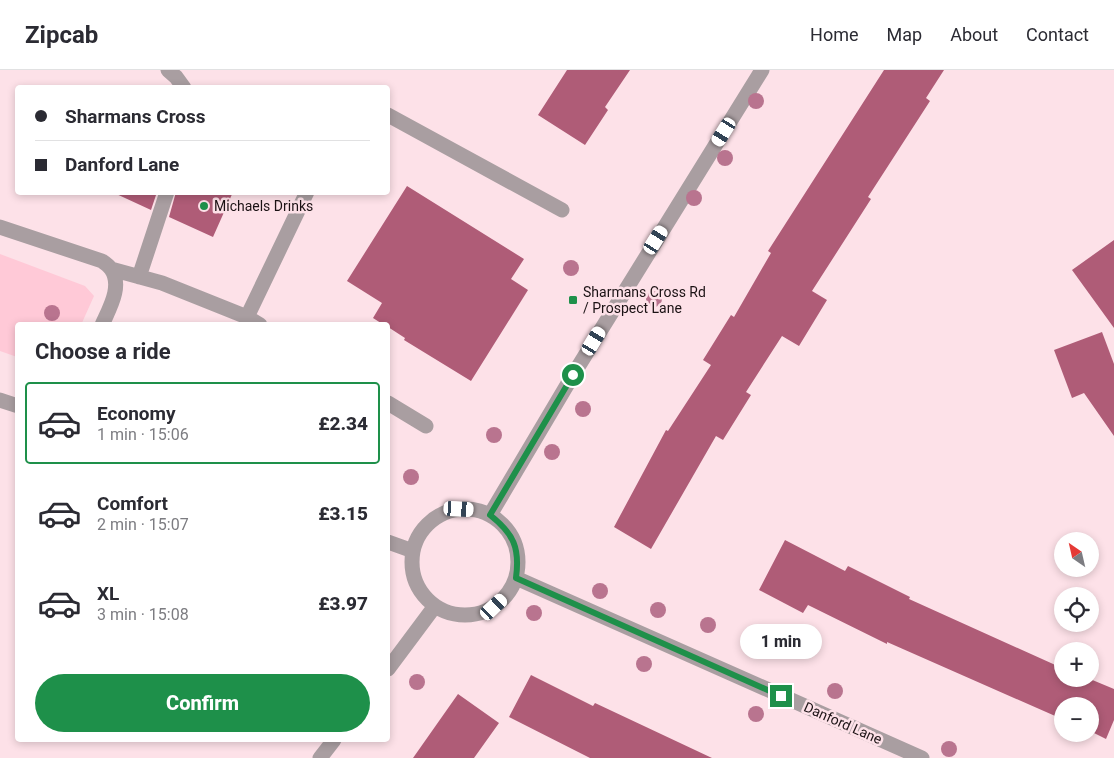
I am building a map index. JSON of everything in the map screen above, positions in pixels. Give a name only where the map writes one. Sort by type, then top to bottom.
[{"type":"street","points":[[168,70],[182,85]]},
{"type":"street","points":[[490,515],[604,324],[762,70]]},
{"type":"street","points":[[390,116],[562,210]]},
{"type":"street","points":[[139,276],[166,195]]},
{"type":"street","points":[[247,317],[306,195]]},
{"type":"street","points":[[0,227],[102,261],[112,269],[162,283],[255,322]]},
{"type":"street","points":[[103,322],[113,300],[116,282],[112,269]]},
{"type":"street","points":[[0,400],[15,405]]},
{"type":"street","points":[[390,403],[426,426]]},
{"type":"street","points":[[459,509],[478,510],[490,515],[505,526],[515,542],[518,560],[516,578],[508,594],[494,607],[476,615],[458,615],[435,606],[421,593],[415,581],[412,563],[413,551],[420,534],[432,520],[442,514],[459,509]]},
{"type":"street","points":[[390,543],[413,551]]},
{"type":"street","name":"Danford Lane","points":[[516,578],[922,758]]},
{"type":"street","points":[[390,666],[435,606]]},
{"type":"street","points":[[320,758],[332,742]]},
{"type":"shaded area","points":[[0,254],[85,286],[94,296],[82,322],[15,322],[15,356],[0,351]]},
{"type":"building","points":[[567,70],[630,70],[605,107],[608,110],[585,145],[538,115]]},
{"type":"building","points":[[884,70],[944,70],[926,98],[930,101],[868,197],[871,199],[812,291],[827,300],[799,346],[782,336],[746,392],[751,395],[723,440],[716,436],[651,549],[614,527],[666,430],[668,431],[711,365],[703,360],[731,315],[734,317],[771,253],[768,251]]},
{"type":"building","points":[[407,186],[524,259],[511,279],[528,290],[471,381],[404,340],[405,338],[390,328],[390,322],[379,322],[373,318],[382,303],[347,281]]},
{"type":"building","points":[[118,195],[156,195],[151,210]]},
{"type":"building","name":"Michaels Drinks","points":[[175,195],[232,195],[213,237],[169,217]]},
{"type":"building","points":[[1114,240],[1114,328],[1072,270]]},
{"type":"building","points":[[1102,332],[1114,364],[1114,436],[1084,393],[1072,398],[1054,350]]},
{"type":"building","points":[[785,540],[845,571],[848,566],[910,597],[909,599],[1054,664],[1054,687],[1099,687],[1099,683],[1114,689],[1114,720],[1106,739],[1099,736],[1099,697],[1054,697],[1054,715],[887,642],[887,644],[808,605],[803,613],[759,590]]},
{"type":"building","points":[[531,675],[593,706],[595,703],[712,758],[590,758],[509,717]]},
{"type":"building","points":[[458,694],[499,723],[474,758],[413,758]]},
{"type":"place","name":"Michaels Drinks","points":[[204,206]]},
{"type":"place","name":"Sharmans Cross Rd / Prospect Lane","points":[[573,300]]},
{"type":"route","points":[[573,375],[490,515],[505,526],[515,542],[518,560],[516,578],[781,696]]}]
